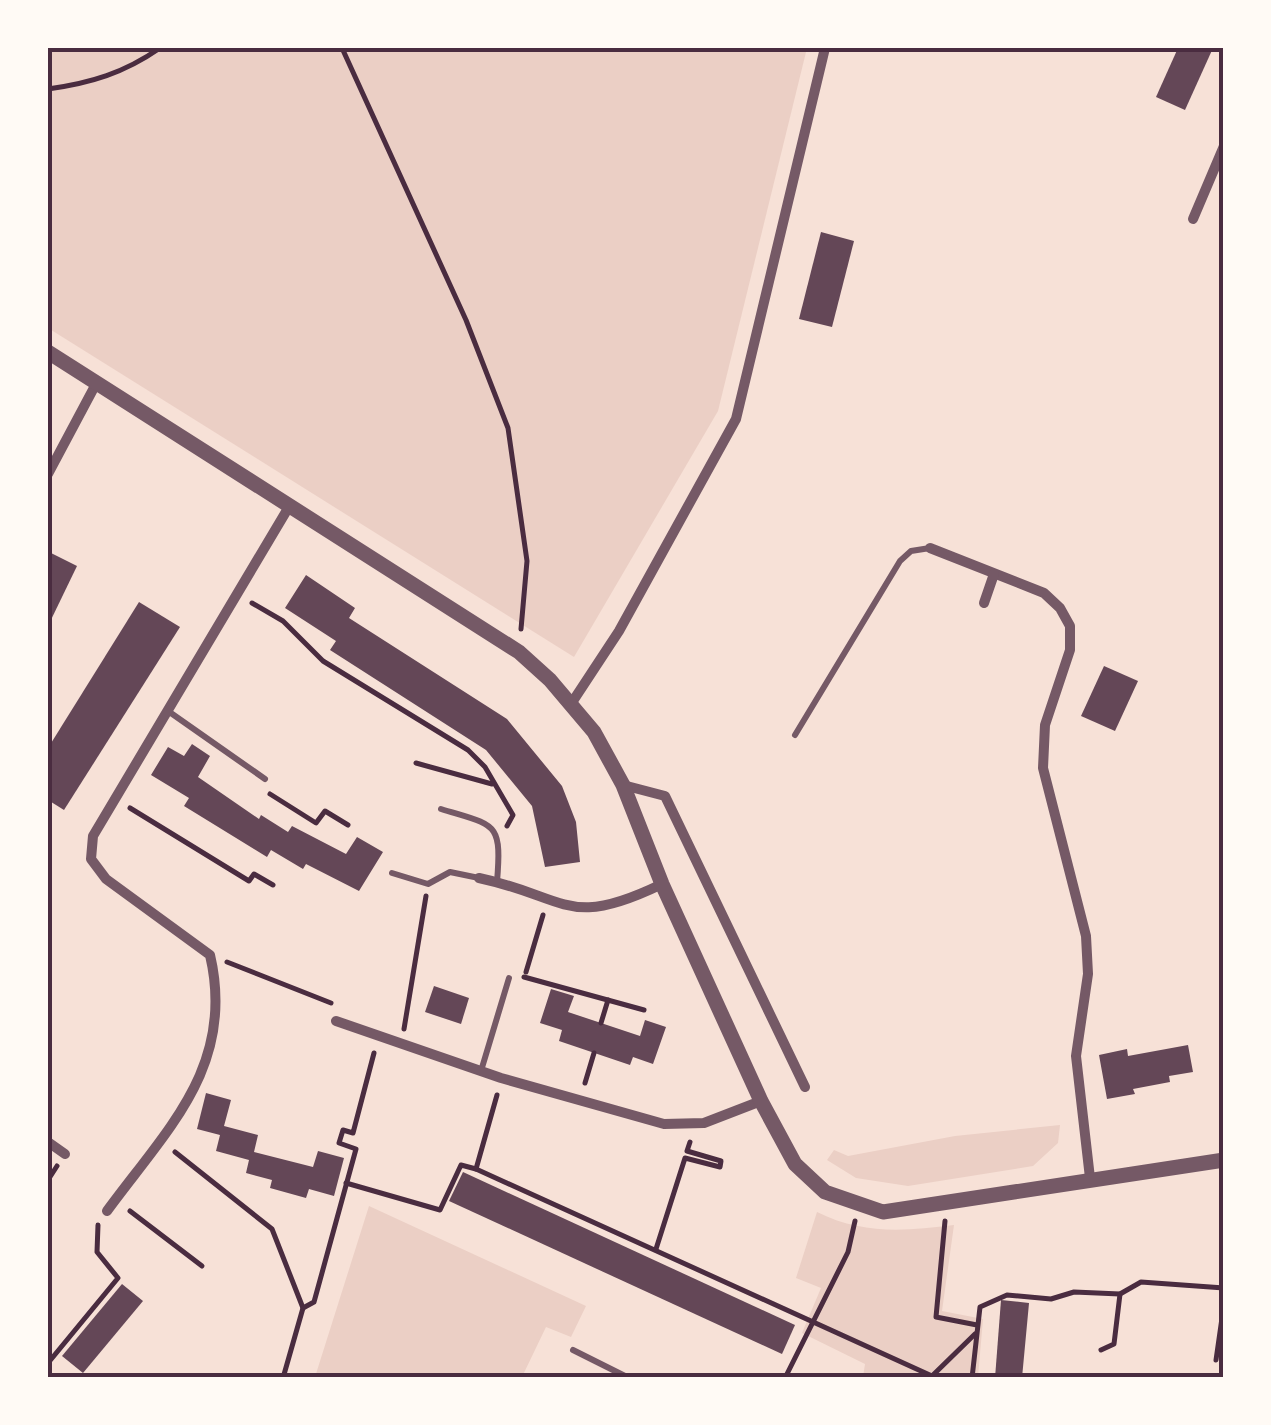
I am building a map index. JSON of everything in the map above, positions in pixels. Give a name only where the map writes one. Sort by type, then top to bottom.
[{"type":"street","points":[[571,704],[678,529],[736,419],[826,48]]},
{"type":"street","points":[[1192,220],[1224,146]]},
{"type":"street","points":[[48,352],[520,652],[571,704],[594,732],[623,785],[662,884],[760,1100],[795,1164],[825,1192],[883,1212],[1224,1160]]},
{"type":"street","points":[[48,474],[97,382]]},
{"type":"street","points":[[107,1212],[200,1084],[210,1046],[216,982],[210,956],[106,879],[90,859],[92,836],[290,504]]},
{"type":"street","points":[[930,548],[1044,594],[1060,608],[1070,626],[1070,650],[1045,725],[1043,768],[1086,936],[1088,974],[1076,1056],[1090,1178]]},
{"type":"street","points":[[984,604],[994,574]]},
{"type":"street","points":[[623,785],[664,796],[805,1087]]},
{"type":"street","points":[[479,878],[546,902],[588,909],[615,906],[662,884]]},
{"type":"street","points":[[336,1021],[501,1078],[688,1126],[760,1100]]},
{"type":"street","points":[[48,1142],[65,1154]]},
{"type":"lane","points":[[796,735],[900,560],[911,551],[930,548]]},
{"type":"lane","points":[[167,711],[266,779]]},
{"type":"lane","points":[[440,808],[483,822],[500,840],[496,882]]},
{"type":"lane","points":[[392,873],[428,884],[450,872],[479,878]]},
{"type":"lane","points":[[482,1072],[509,978]]},
{"type":"lane","points":[[573,1350],[628,1378]]},
{"type":"path","points":[[48,89],[95,82],[134,66],[160,48]]},
{"type":"path","points":[[342,48],[466,320],[508,428],[528,561],[520,652]]},
{"type":"path","points":[[236,594],[283,621],[323,661],[468,750],[484,767],[513,815],[500,840]]},
{"type":"path","points":[[416,764],[492,784]]},
{"type":"path","points":[[266,779],[260,788],[316,823],[324,811],[348,824]]},
{"type":"path","points":[[115,798],[250,881],[254,874],[274,885]]},
{"type":"path","points":[[402,1044],[428,884]]},
{"type":"path","points":[[546,902],[525,974],[644,1010]]},
{"type":"path","points":[[210,956],[330,999],[336,1021]]},
{"type":"path","points":[[602,1023],[608,1000]]},
{"type":"path","points":[[303,1308],[314,1302],[356,1150],[339,1143],[342,1130],[353,1133],[378,1036]]},
{"type":"path","points":[[580,1100],[594,1053]]},
{"type":"path","points":[[476,1169],[501,1078]]},
{"type":"path","points":[[161,1140],[272,1229],[303,1308],[283,1378]]},
{"type":"path","points":[[656,1249],[685,1158],[720,1167],[721,1161],[687,1151]]},
{"type":"path","points":[[346,1183],[440,1210],[461,1165],[476,1169],[815,1320],[932,1377],[975,1334]]},
{"type":"path","points":[[115,1200],[202,1266]]},
{"type":"path","points":[[785,1378],[848,1252],[859,1206]]},
{"type":"path","points":[[48,1363],[118,1278],[102,1263],[95,1244],[98,1224],[107,1212]]},
{"type":"path","points":[[946,1224],[936,1317],[976,1325]]},
{"type":"path","points":[[972,1378],[980,1307],[1007,1295],[1051,1300],[1074,1292],[1120,1294],[1141,1282],[1224,1288]]},
{"type":"path","points":[[1101,1350],[1114,1344],[1120,1294]]},
{"type":"path","points":[[1216,1360],[1224,1304]]},
{"type":"shaded area","points":[[48,48],[807,48],[718,411],[574,657],[48,328]]},
{"type":"shaded area","points":[[1060,1125],[1058,1143],[1033,1166],[908,1186],[856,1178],[827,1160],[834,1150],[848,1156],[955,1136]]},
{"type":"shaded area","points":[[369,1206],[586,1306],[571,1337],[546,1327],[522,1377],[315,1377]]},
{"type":"shaded area","points":[[817,1212],[868,1228],[901,1230],[954,1225],[942,1311],[983,1319],[978,1377],[863,1377],[865,1364],[802,1333],[821,1288],[796,1278]]},
{"type":"building","points":[[1178,48],[1213,48],[1185,110],[1156,97]]},
{"type":"building","points":[[821,232],[854,241],[832,327],[799,319]]},
{"type":"building","points":[[51,553],[77,566],[48,626],[48,561]]},
{"type":"building","points":[[306,575],[355,608],[349,618],[507,719],[562,786],[576,822],[580,862],[545,867],[532,806],[486,750],[330,650],[336,641],[285,608]]},
{"type":"building","points":[[139,602],[180,627],[64,810],[48,800],[48,748]]},
{"type":"building","points":[[1104,666],[1138,681],[1115,731],[1081,716]]},
{"type":"building","points":[[192,744],[210,756],[198,777],[259,819],[261,815],[288,832],[292,826],[346,854],[357,837],[383,852],[359,891],[306,864],[303,869],[271,850],[267,857],[184,806],[189,798],[151,775],[168,747],[184,756]]},
{"type":"building","points":[[434,986],[469,998],[461,1024],[425,1012]]},
{"type":"building","points":[[551,989],[574,996],[568,1012],[640,1036],[645,1020],[666,1027],[653,1064],[633,1057],[630,1065],[559,1041],[562,1030],[540,1023]]},
{"type":"building","points":[[1188,1045],[1193,1072],[1169,1076],[1170,1082],[1133,1089],[1135,1094],[1107,1099],[1099,1055],[1127,1049],[1128,1056]]},
{"type":"building","points":[[206,1093],[231,1100],[224,1126],[258,1135],[254,1152],[313,1167],[318,1151],[344,1158],[334,1196],[309,1189],[306,1198],[270,1188],[272,1180],[246,1173],[249,1160],[216,1151],[220,1135],[197,1129]]},
{"type":"building","points":[[463,1172],[795,1325],[782,1354],[449,1201]]},
{"type":"building","points":[[122,1284],[143,1301],[83,1373],[62,1356]]},
{"type":"building","points":[[1001,1300],[1029,1303],[1022,1378],[995,1378]]}]
